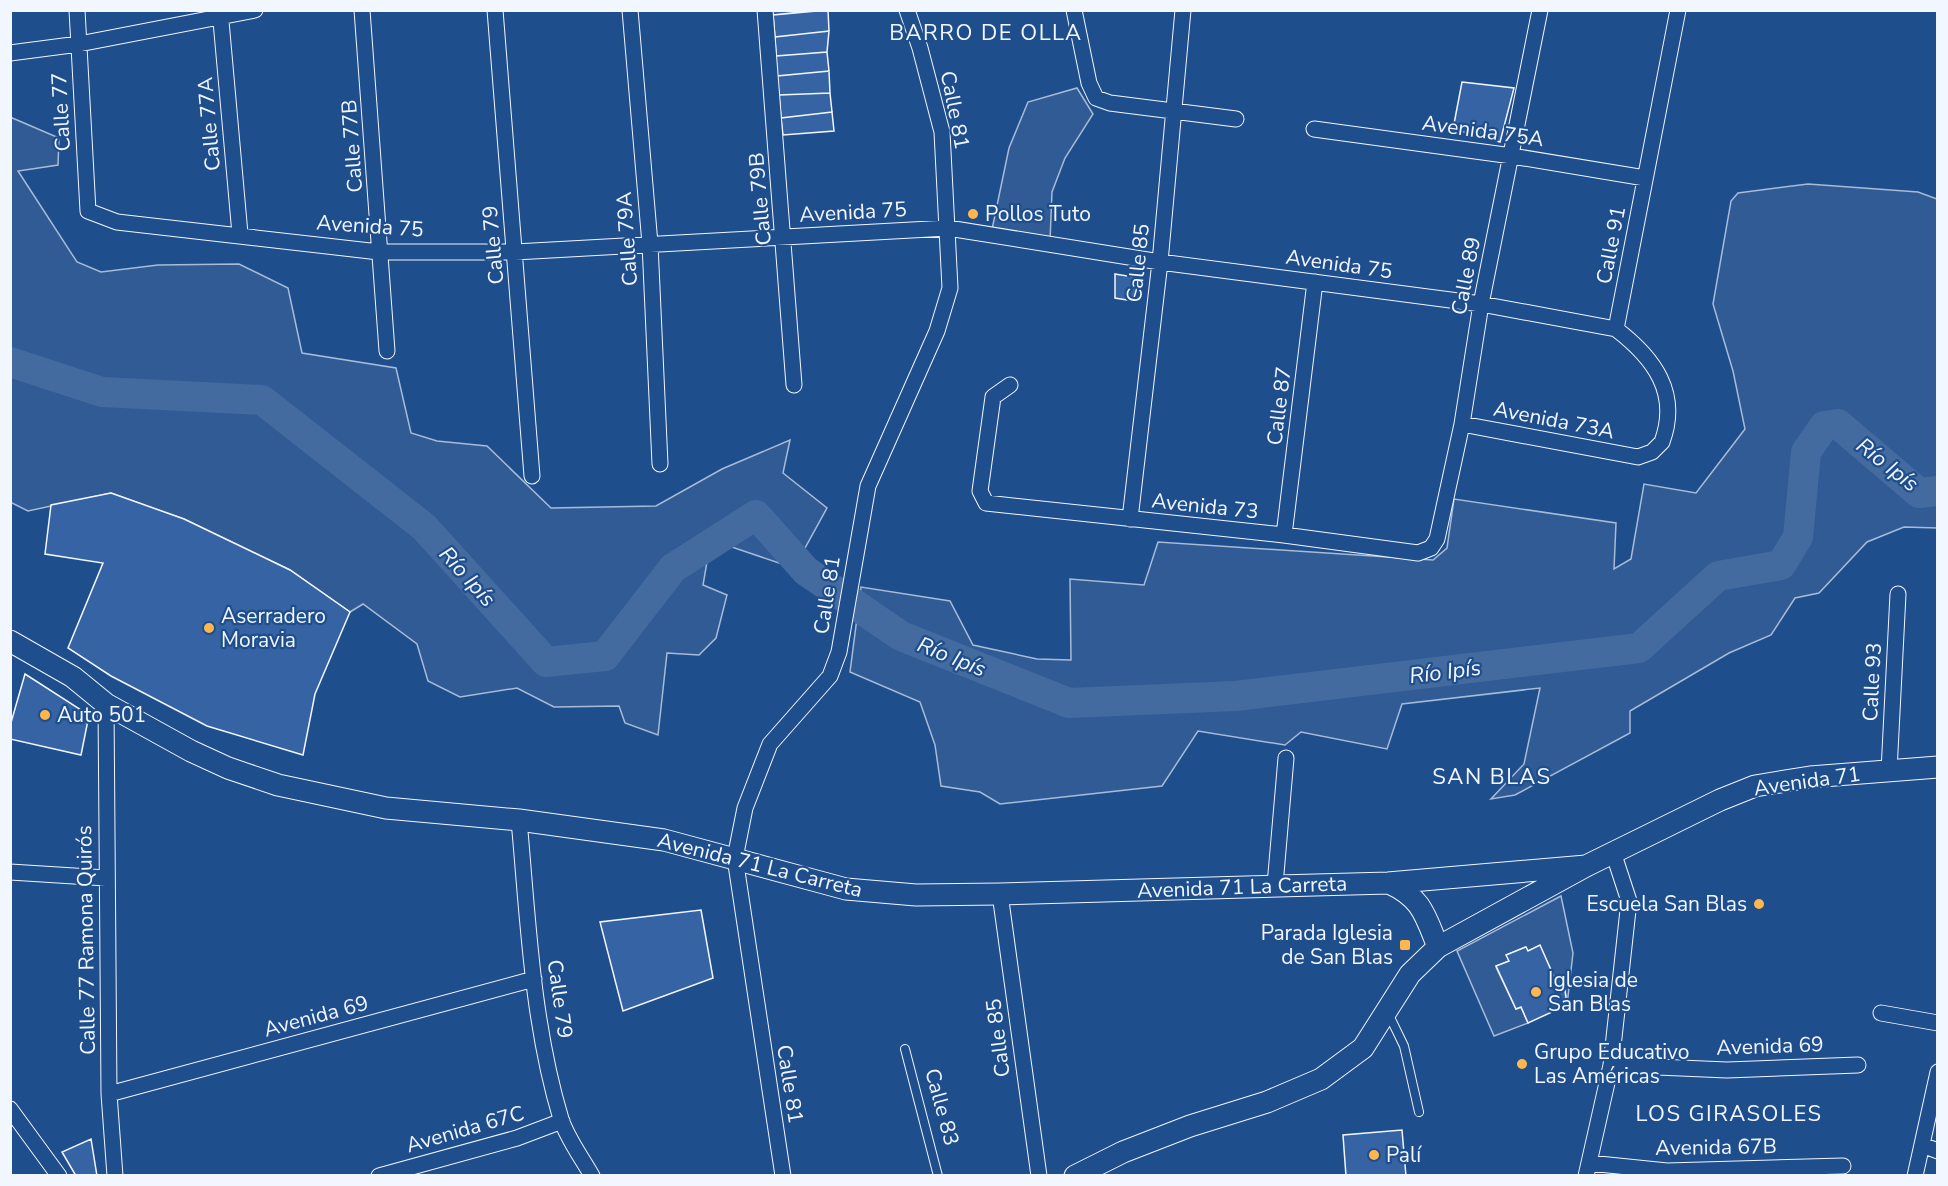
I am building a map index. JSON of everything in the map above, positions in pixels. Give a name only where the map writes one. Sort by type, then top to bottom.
[{"type":"street","name":"Calle 77","points":[[77,10],[88,211]]},
{"type":"street","points":[[10,53],[79,44],[220,14],[255,10]]},
{"type":"street","name":"Calle 77B","points":[[362,10],[387,351]]},
{"type":"street","name":"Calle 79","points":[[495,10],[532,476]]},
{"type":"street","name":"Calle 79A","points":[[630,10],[650,244],[660,464]]},
{"type":"street","name":"Calle 79B","points":[[765,10],[794,385]]},
{"type":"street","name":"Calle 81","points":[[783,1176],[735,858],[745,808],[770,744],[830,676],[839,652],[868,486],[937,331],[950,288],[942,132],[920,48],[907,10]]},
{"type":"street","points":[[1074,10],[1089,83],[1096,98],[1110,103],[1236,119]]},
{"type":"street","name":"Calle 85","points":[[1130,519],[1161,262],[1172,110],[1183,10]]},
{"type":"street","name":"Calle 89","points":[[1431,549],[1437,539],[1462,424],[1481,304],[1540,10]]},
{"type":"street","name":"Calle 91","points":[[1616,329],[1678,10]]},
{"type":"street","name":"Calle 77A","points":[[220,14],[240,234]]},
{"type":"street","name":"Avenida 75A","points":[[1314,129],[1512,156],[1645,178]]},
{"type":"street","name":"Avenida 75","points":[[88,211],[117,222],[240,234],[379,252],[515,252],[948,228],[1161,262],[1481,304],[1616,329]]},
{"type":"street","name":"Calle 87","points":[[1284,535],[1315,282]]},
{"type":"street","name":"Avenida 73A","points":[[1462,424],[1638,457],[1652,452],[1662,442],[1667,400],[1662,377],[1636,344],[1616,329]]},
{"type":"street","name":"Avenida 73","points":[[1010,386],[993,397],[980,491],[986,503],[997,506],[1284,535],[1418,553],[1431,549]]},
{"type":"street","name":"Calle 93","points":[[1889,771],[1898,594]]},
{"type":"street","name":"Avenida 71 La Carreta","points":[[10,641],[73,677],[106,704],[191,751],[278,785],[386,808],[438,815],[519,820],[664,840],[846,889],[916,895],[1388,883],[1586,866]]},
{"type":"street","name":"Calle 77 Ramona Quirós","points":[[106,704],[109,1094],[115,1176]]},
{"type":"street","points":[[1275,885],[1286,758]]},
{"type":"street","name":"Avenida 71","points":[[1076,1176],[1123,1152],[1190,1126],[1267,1102],[1321,1079],[1363,1048],[1410,974],[1438,947],[1613,852],[1755,786],[1938,767]]},
{"type":"street","name":"Calle 79","points":[[519,820],[534,980],[544,1042],[562,1121],[592,1176]]},
{"type":"street","points":[[1588,1169],[1611,1065],[1629,901],[1613,852]]},
{"type":"street","points":[[10,872],[106,878]]},
{"type":"street","points":[[1388,883],[1403,889],[1418,902],[1438,947]]},
{"type":"street","name":"Calle 85","points":[[1000,894],[1038,1176]]},
{"type":"street","name":"Avenida 69","points":[[109,1094],[534,980]]},
{"type":"street","points":[[1881,1013],[1938,1023]]},
{"type":"street","name":"Avenida 69","points":[[1611,1065],[1727,1070],[1858,1065]]},
{"type":"street","points":[[1915,1176],[1938,1072]]},
{"type":"street","points":[[10,1109],[59,1176]]},
{"type":"street","name":"Avenida 67C","points":[[379,1176],[517,1138],[562,1121]]},
{"type":"street","points":[[1922,1145],[1938,1151]]},
{"type":"street","name":"Avenida 67B","points":[[1588,1169],[1667,1171],[1843,1166]]},
{"type":"lane","points":[[1387,1011],[1404,1046],[1419,1112]]},
{"type":"lane","name":"Calle 83","points":[[904,1049],[938,1176]]},
{"type":"shaded area","points":[[1077,88],[1093,114],[1065,158],[1052,192],[1050,241],[990,239],[1009,148],[1028,102]]},
{"type":"shaded area","points":[[10,117],[59,138],[58,165],[18,171],[77,262],[101,272],[158,265],[239,264],[288,288],[302,353],[396,368],[411,433],[437,441],[487,446],[551,508],[656,506],[722,469],[790,440],[783,473],[827,508],[794,568],[723,544],[708,556],[703,585],[727,595],[716,638],[699,655],[667,653],[658,735],[625,723],[619,706],[554,707],[517,688],[460,697],[428,681],[417,644],[363,604],[350,612],[290,570],[184,519],[111,493],[28,511],[10,502]]},
{"type":"shaded area","points":[[1808,184],[1918,192],[1937,199],[1937,528],[1904,527],[1867,542],[1819,593],[1795,598],[1771,635],[1729,653],[1630,711],[1630,733],[1515,795],[1491,799],[1524,764],[1540,688],[1402,704],[1387,749],[1301,732],[1285,745],[1198,731],[1162,786],[1000,804],[980,792],[941,786],[935,745],[920,702],[850,672],[861,587],[950,601],[973,645],[1037,659],[1071,660],[1070,579],[1144,585],[1158,542],[1433,560],[1447,548],[1454,499],[1616,523],[1614,569],[1631,559],[1644,484],[1696,493],[1745,429],[1733,371],[1713,304],[1731,201],[1738,193]]},
{"type":"shaded area","points":[[1561,896],[1573,953],[1567,1005],[1563,977],[1555,979],[1540,946],[1528,951],[1525,947],[1507,955],[1509,961],[1496,967],[1516,1009],[1521,1007],[1528,1023],[1494,1036],[1457,951]]},
{"type":"building","points":[[772,10],[819,10],[773,15]]},
{"type":"building","points":[[828,10],[829,31],[775,37],[773,15]]},
{"type":"building","points":[[829,31],[827,52],[776,56],[775,37]]},
{"type":"building","points":[[827,52],[829,71],[777,76],[776,56]]},
{"type":"building","points":[[829,71],[830,93],[779,95],[777,76]]},
{"type":"building","points":[[1462,82],[1514,88],[1500,142],[1453,129]]},
{"type":"building","points":[[830,93],[832,112],[781,118],[779,95]]},
{"type":"building","points":[[832,112],[834,131],[783,135],[781,118]]},
{"type":"building","points":[[1115,274],[1140,278],[1133,301],[1115,298]]},
{"type":"building","name":"Aserradero Moravia","points":[[111,493],[184,519],[290,570],[350,612],[315,694],[303,755],[207,726],[111,676],[68,648],[103,563],[45,554],[51,505]]},
{"type":"building","points":[[25,674],[89,715],[81,755],[10,739],[10,726]]},
{"type":"building","points":[[701,910],[713,978],[623,1011],[600,922]]},
{"type":"building","name":"Iglesia de San Blas","points":[[1540,945],[1555,979],[1563,976],[1567,1005],[1528,1023],[1521,1007],[1516,1009],[1496,966],[1509,961],[1506,955],[1526,947],[1528,951]]},
{"type":"building","name":"Palí","points":[[1402,1130],[1406,1176],[1346,1176],[1343,1135]]},
{"type":"building","points":[[91,1139],[97,1176],[76,1176],[62,1152]]},
{"type":"waterway","name":"Río Ipís","points":[[10,362],[102,392],[262,400],[424,527],[546,662],[605,656],[673,568],[756,515],[806,571],[901,636],[1069,703],[1236,696],[1639,648],[1718,576],[1781,565],[1798,537],[1806,452],[1824,426],[1838,424],[1919,493],[1938,491]]},
{"type":"place","name":"Pollos Tuto","points":[[973,214]]},
{"type":"place","name":"Aserradero Moravia","points":[[209,628]]},
{"type":"place","name":"Auto 501","points":[[45,715]]},
{"type":"place","name":"Escuela San Blas","points":[[1759,904]]},
{"type":"place","name":"Parada Iglesia de San Blas","points":[[1405,945]]},
{"type":"place","name":"Iglesia de San Blas","points":[[1536,992]]},
{"type":"place","name":"Grupo Educativo Las Américas","points":[[1522,1064]]},
{"type":"place","name":"Palí","points":[[1374,1155]]},
{"type":"district","name":"BARRO DE OLLA","points":[[986,32]]},
{"type":"district","name":"SAN BLAS","points":[[1492,776]]},
{"type":"district","name":"LOS GIRASOLES","points":[[1729,1113]]}]
